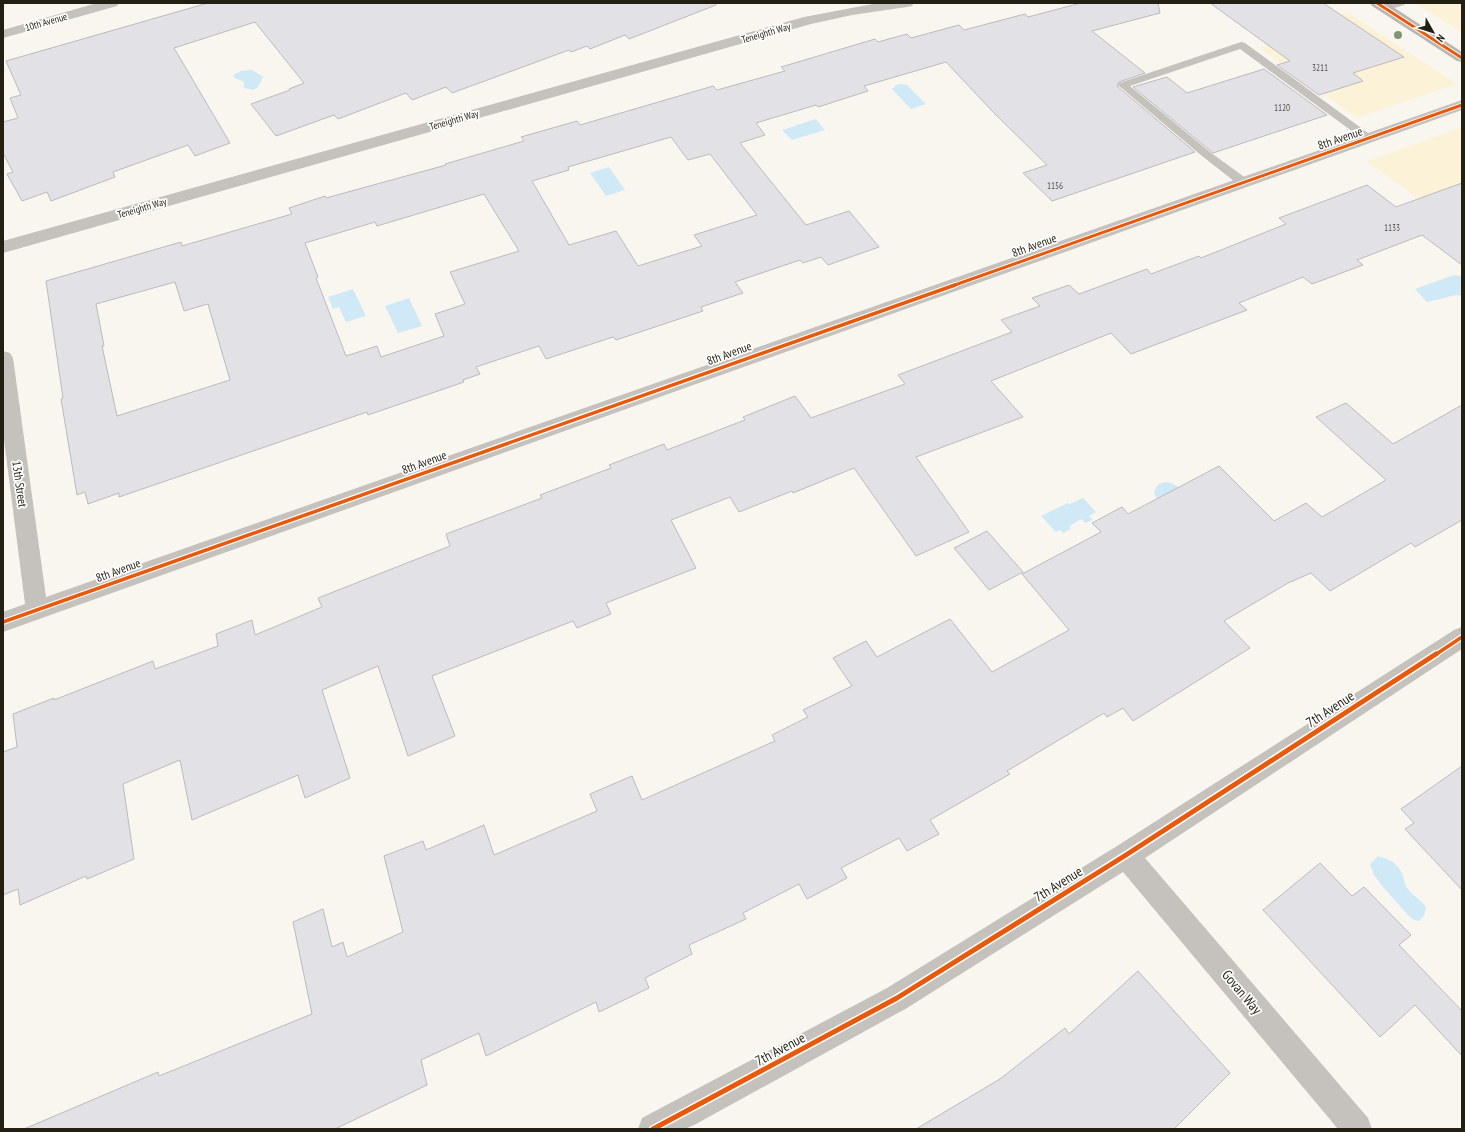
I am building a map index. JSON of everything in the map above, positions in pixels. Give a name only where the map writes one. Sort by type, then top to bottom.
[{"type":"main road","points":[[1381,6],[1462,58]]},
{"type":"street","name":"10th Avenue","points":[[3,34],[112,3]]},
{"type":"street","name":"Teneighth Way","points":[[3,247],[809,20],[852,11],[906,3]]},
{"type":"street","name":"8th Avenue","points":[[3,622],[1462,105]]},
{"type":"street","name":"13th Street","points":[[3,358],[37,610]]},
{"type":"street","name":"7th Avenue","points":[[653,1129],[897,998],[1126,855],[1462,637]]},
{"type":"street","name":"Govan Way","points":[[1126,855],[1358,1129]]},
{"type":"lane","points":[[1381,6],[1401,3]]},
{"type":"lane","points":[[1243,182],[1206,154],[1123,86],[1241,46],[1368,138]]},
{"type":"shaded area","points":[[1414,3],[1462,3],[1462,32],[1434,15]]},
{"type":"shaded area","points":[[1347,12],[1457,84],[1357,118],[1260,48]]},
{"type":"shaded area","points":[[1462,127],[1462,231],[1367,161]]},
{"type":"water","points":[[252,70],[263,77],[258,87],[253,90],[244,88],[244,82],[235,78],[233,75],[241,71]]},
{"type":"water","points":[[896,85],[907,85],[926,104],[911,109],[892,89]]},
{"type":"water","points":[[816,119],[825,130],[792,140],[782,130]]},
{"type":"water","points":[[609,167],[625,190],[606,196],[590,173]]},
{"type":"water","points":[[1454,275],[1462,276],[1462,296],[1456,295],[1427,302],[1415,289]]},
{"type":"water","points":[[353,289],[366,316],[346,322],[339,307],[333,309],[328,297]]},
{"type":"water","points":[[409,298],[422,326],[398,333],[385,306]]},
{"type":"water","points":[[1166,482],[1176,485],[1183,492],[1167,507],[1154,494],[1158,485]]},
{"type":"water","points":[[1083,498],[1096,512],[1089,516],[1093,520],[1085,523],[1082,519],[1069,526],[1071,529],[1063,533],[1060,530],[1056,532],[1041,516],[1068,503],[1070,504]]},
{"type":"water","points":[[1378,856],[1396,864],[1407,887],[1426,907],[1424,916],[1419,921],[1414,920],[1408,915],[1374,875],[1370,864]]},
{"type":"building","points":[[208,3],[716,3],[716,5],[629,39],[625,35],[590,49],[587,46],[571,52],[569,50],[452,93],[446,87],[412,100],[406,93],[338,119],[334,115],[276,136],[251,104],[290,90],[289,89],[304,83],[255,22],[174,48],[230,143],[195,156],[188,145],[113,172],[115,177],[51,201],[47,192],[22,201],[7,174],[13,172],[3,153],[3,122],[18,118],[10,98],[21,95],[6,61]]},
{"type":"building","points":[[1081,3],[1158,3],[1160,13],[1092,31],[1145,73],[1119,82],[1117,86],[1195,152],[1052,201],[1023,173],[1047,165],[995,114],[946,62],[864,86],[868,91],[818,107],[816,105],[756,123],[765,135],[740,143],[806,225],[849,211],[879,247],[828,265],[821,257],[803,263],[800,260],[735,282],[743,293],[701,307],[703,311],[616,340],[613,337],[546,359],[539,346],[476,367],[480,374],[463,380],[464,382],[368,415],[367,412],[119,497],[119,493],[88,504],[85,492],[77,495],[61,399],[63,398],[46,281],[181,242],[182,246],[292,214],[289,208],[325,196],[326,198],[446,165],[445,164],[524,141],[521,137],[577,121],[580,125],[713,86],[717,90],[785,71],[781,67],[875,39],[878,42],[907,34],[911,38],[959,25],[964,30],[1025,14],[1028,17]],"holes":[[[671,137],[688,160],[710,154],[757,215],[694,235],[702,246],[638,266],[616,231],[569,245],[532,181],[569,170],[568,167]],[[484,194],[519,251],[450,272],[465,304],[435,314],[444,336],[381,357],[377,346],[346,356],[316,278],[318,277],[305,243],[375,222],[377,226]],[[175,282],[184,311],[208,304],[230,380],[117,416],[102,346],[104,346],[96,304]]]},
{"type":"building","points":[[1210,3],[1323,3],[1404,57],[1353,73],[1363,81],[1319,95],[1277,65],[1290,61]]},
{"type":"building","points":[[1264,69],[1327,115],[1213,153],[1133,87],[1167,77],[1187,93]]},
{"type":"building","points":[[1462,183],[1462,265],[1422,235],[1357,260],[1363,265],[1312,284],[1303,277],[1239,303],[1247,310],[1131,354],[1111,333],[991,381],[1023,417],[916,457],[969,532],[916,556],[854,468],[793,493],[792,491],[739,512],[730,497],[671,520],[696,568],[606,603],[611,614],[577,628],[573,621],[432,676],[455,736],[408,756],[378,666],[322,690],[350,778],[305,798],[298,775],[192,820],[180,760],[123,784],[134,859],[87,879],[86,876],[20,905],[18,889],[3,895],[3,752],[17,747],[13,714],[54,698],[54,700],[153,661],[155,669],[218,646],[216,634],[252,620],[255,635],[322,607],[318,598],[450,546],[446,534],[542,498],[540,495],[611,468],[609,465],[664,444],[667,450],[745,420],[743,417],[795,396],[811,418],[905,384],[898,375],[1012,332],[1001,320],[1040,306],[1032,298],[1069,285],[1079,294],[1147,269],[1151,274],[1199,256],[1201,258],[1286,224],[1279,218],[1367,185],[1396,207]]},
{"type":"building","points":[[1346,403],[1393,444],[1462,405],[1462,520],[1415,547],[1411,543],[1330,591],[1311,573],[1288,583],[1224,621],[1250,648],[1133,721],[1123,708],[1107,717],[1104,713],[1007,771],[1010,774],[930,820],[939,834],[907,851],[899,838],[841,868],[847,878],[807,899],[799,884],[743,913],[746,919],[689,945],[692,954],[645,978],[649,988],[599,1012],[596,1002],[486,1056],[479,1033],[421,1060],[427,1085],[335,1129],[24,1129],[158,1072],[159,1076],[312,1014],[293,922],[323,909],[332,947],[343,942],[347,957],[403,932],[384,856],[423,841],[426,850],[484,825],[494,855],[597,811],[590,794],[632,776],[642,800],[775,741],[772,735],[808,717],[803,710],[852,686],[833,658],[866,641],[877,657],[950,619],[992,672],[1069,630],[1022,574],[1101,532],[1092,523],[1122,507],[1128,514],[1219,466],[1274,521],[1306,503],[1322,517],[1386,480],[1316,417]]},
{"type":"building","points":[[987,531],[1023,572],[989,590],[954,548]]},
{"type":"building","points":[[1462,766],[1462,890],[1405,829],[1414,823],[1401,809]]},
{"type":"building","points":[[1320,863],[1352,896],[1364,887],[1411,935],[1399,945],[1462,1011],[1462,1056],[1415,1005],[1380,1037],[1263,910]]},
{"type":"building","points":[[1138,971],[1230,1073],[1174,1129],[916,1129],[1000,1079],[1065,1028],[1069,1034]]},
{"type":"cycle path","points":[[1377,3],[1462,58]]},
{"type":"cycle path","points":[[3,622],[1462,105]]},
{"type":"cycle path","points":[[653,1129],[897,998],[1126,855],[1462,637]]}]
